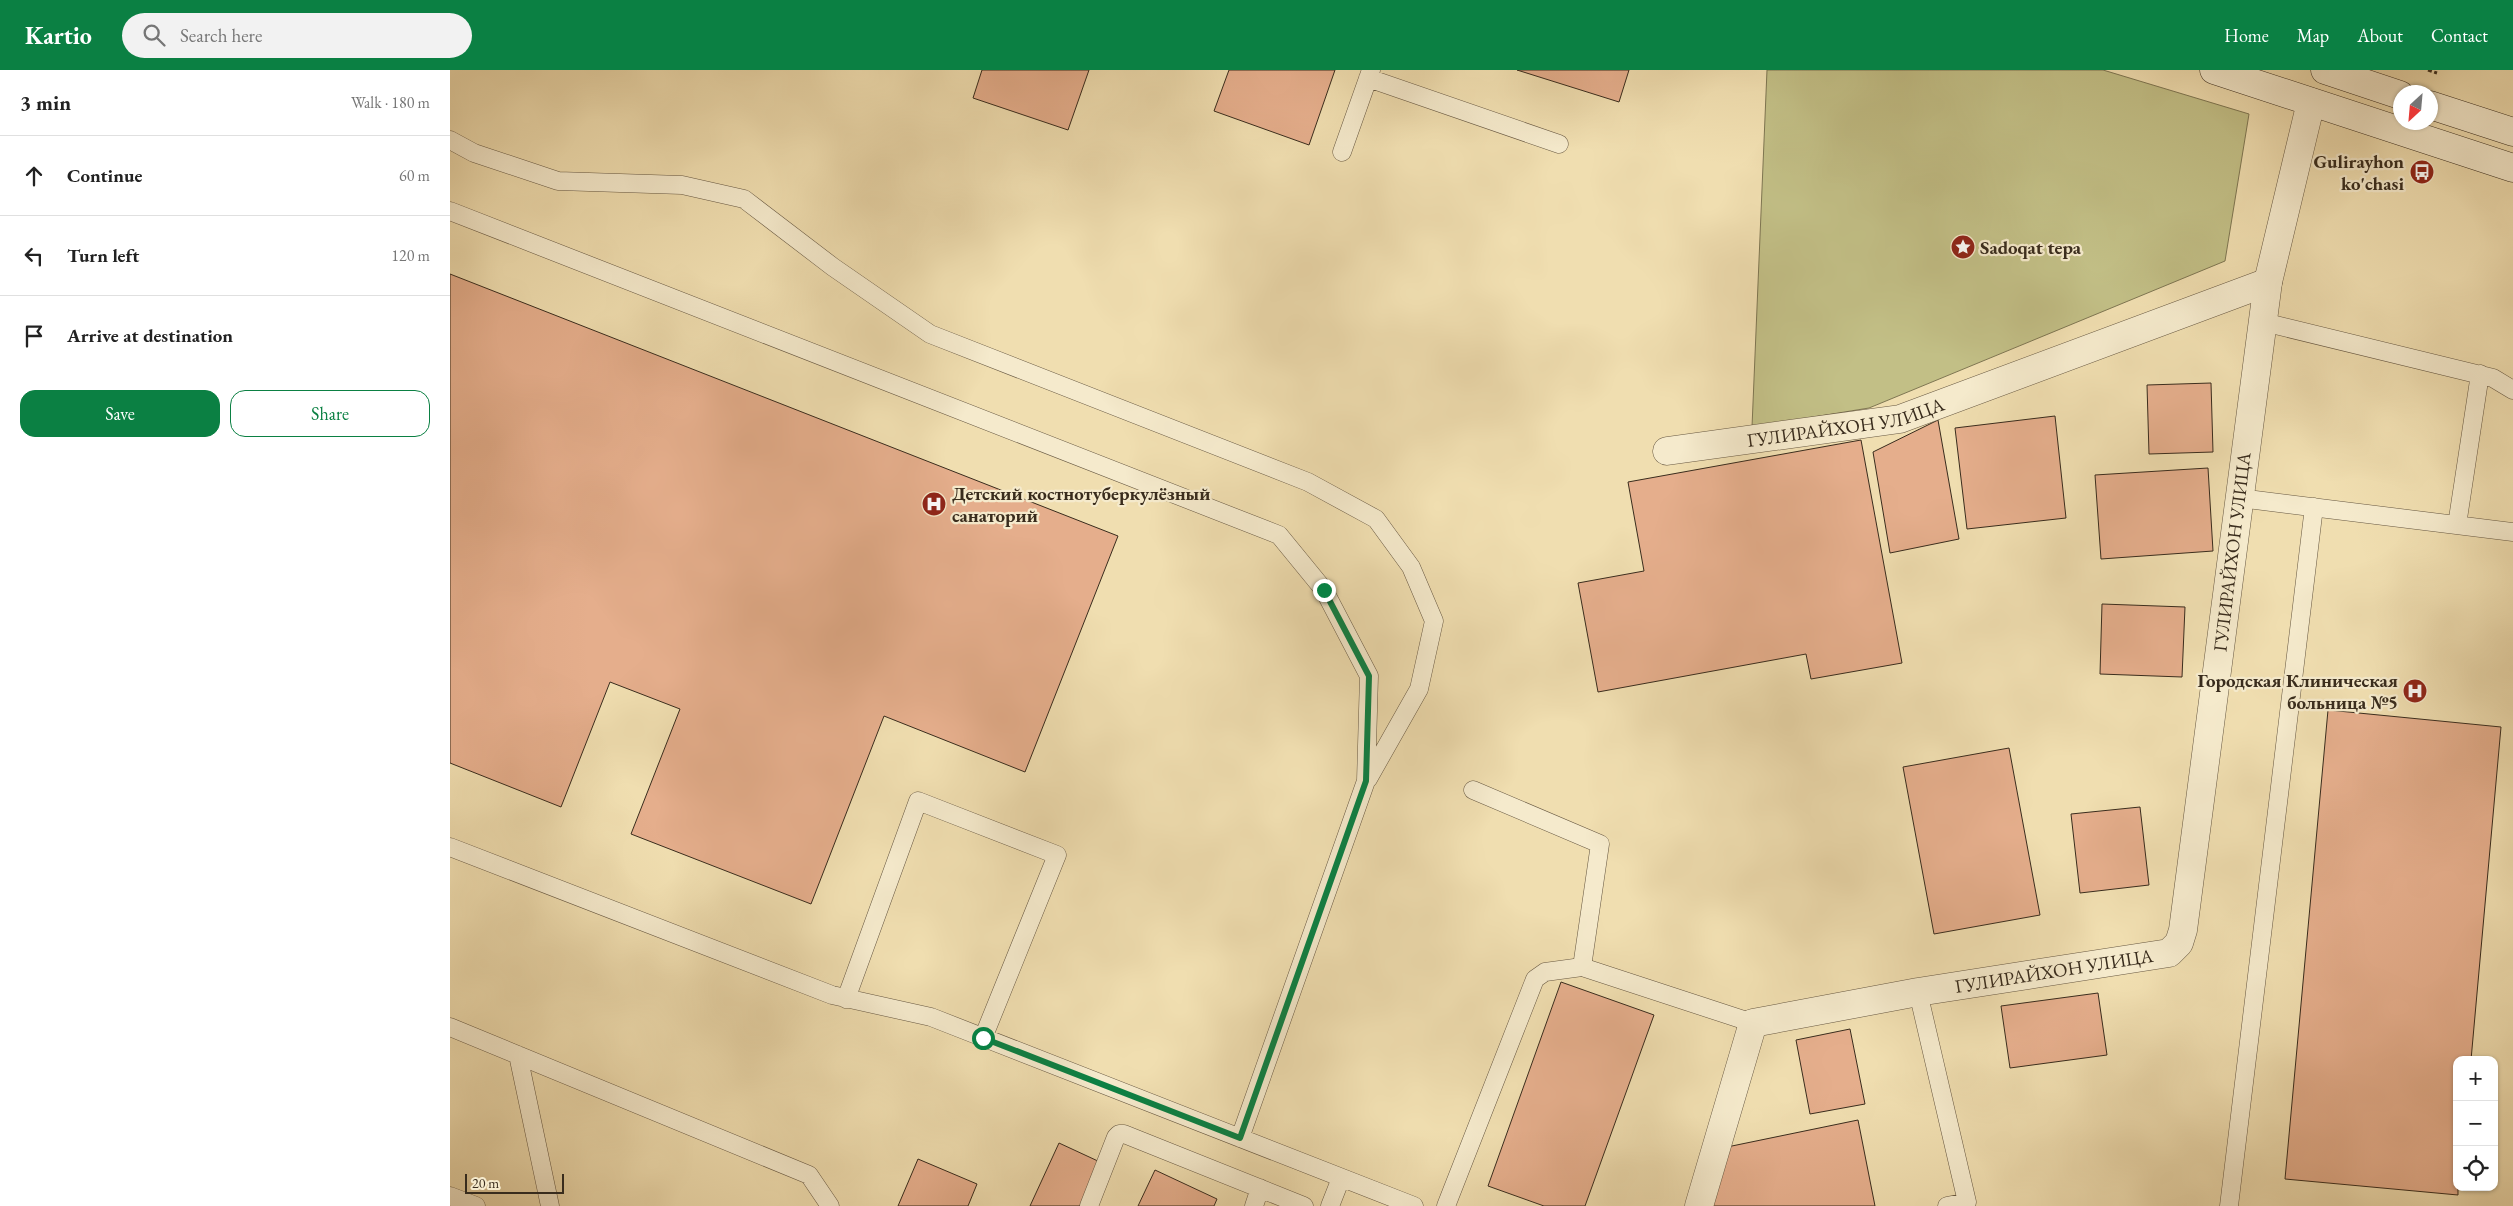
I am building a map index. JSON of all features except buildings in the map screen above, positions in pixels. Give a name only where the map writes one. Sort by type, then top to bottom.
[{"type":"street","points":[[2214,70],[2513,168]]},
{"type":"street","points":[[2268,282],[2311,102],[2324,70],[2393,93]]},
{"type":"street","points":[[2438,108],[2513,132]]},
{"type":"street","name":"ГУЛИРАЙХОН УЛИЦА","points":[[1667,451],[1900,419],[2268,282],[2183,930],[2179,943],[2169,953],[1918,992],[1753,1023]]},
{"type":"street","points":[[1699,1206],[1753,1023]]},
{"type":"lane","points":[[1342,152],[1369,74],[1558,144]]},
{"type":"lane","points":[[450,140],[474,153],[558,181],[682,185],[744,199],[833,266],[930,334],[1308,482],[1376,518],[1411,567],[1434,621],[1419,689],[1366,781],[1240,1138]]},
{"type":"lane","points":[[450,210],[1279,534],[1324,590],[1369,676],[1366,781]]},
{"type":"lane","points":[[2263,322],[2480,374],[2493,378],[2513,390]]},
{"type":"lane","points":[[2457,525],[2480,374]]},
{"type":"lane","points":[[2239,498],[2513,532]]},
{"type":"lane","points":[[2229,1206],[2314,507]]},
{"type":"lane","points":[[1473,790],[1600,844],[1582,967]]},
{"type":"lane","points":[[846,999],[918,801],[1057,854],[983,1038]]},
{"type":"lane","points":[[450,847],[832,996],[931,1017],[1414,1206]]},
{"type":"lane","points":[[1446,1206],[1535,979],[1544,972],[1582,967],[1753,1023]]},
{"type":"lane","points":[[1918,992],[1967,1202],[1947,1206]]},
{"type":"lane","points":[[450,1027],[810,1175],[830,1206]]},
{"type":"lane","points":[[518,1055],[550,1206]]},
{"type":"lane","points":[[1089,1206],[1116,1137],[1119,1134],[1124,1134],[1304,1206]]},
{"type":"lane","points":[[1330,1206],[1341,1178]]},
{"type":"lane","points":[[1254,1206],[1260,1188]]},
{"type":"lane","points":[[450,1196],[476,1206]]},
{"type":"shaded area","points":[[1767,70],[2103,70],[2249,114],[2225,261],[1869,408],[1752,427]]},
{"type":"place","name":"Gulirayhon ko'chasi","points":[[2422,172]]},
{"type":"place","name":"Sadoqat tepa","points":[[1963,247]]},
{"type":"place","name":"Детский костнотуберкулёзный санаторий","points":[[934,504]]},
{"type":"place","name":"Городская Клиническая больница №5","points":[[2415,691]]},
{"type":"route","points":[[983,1038],[1240,1138],[1366,781],[1369,676],[1324,590]]}]
